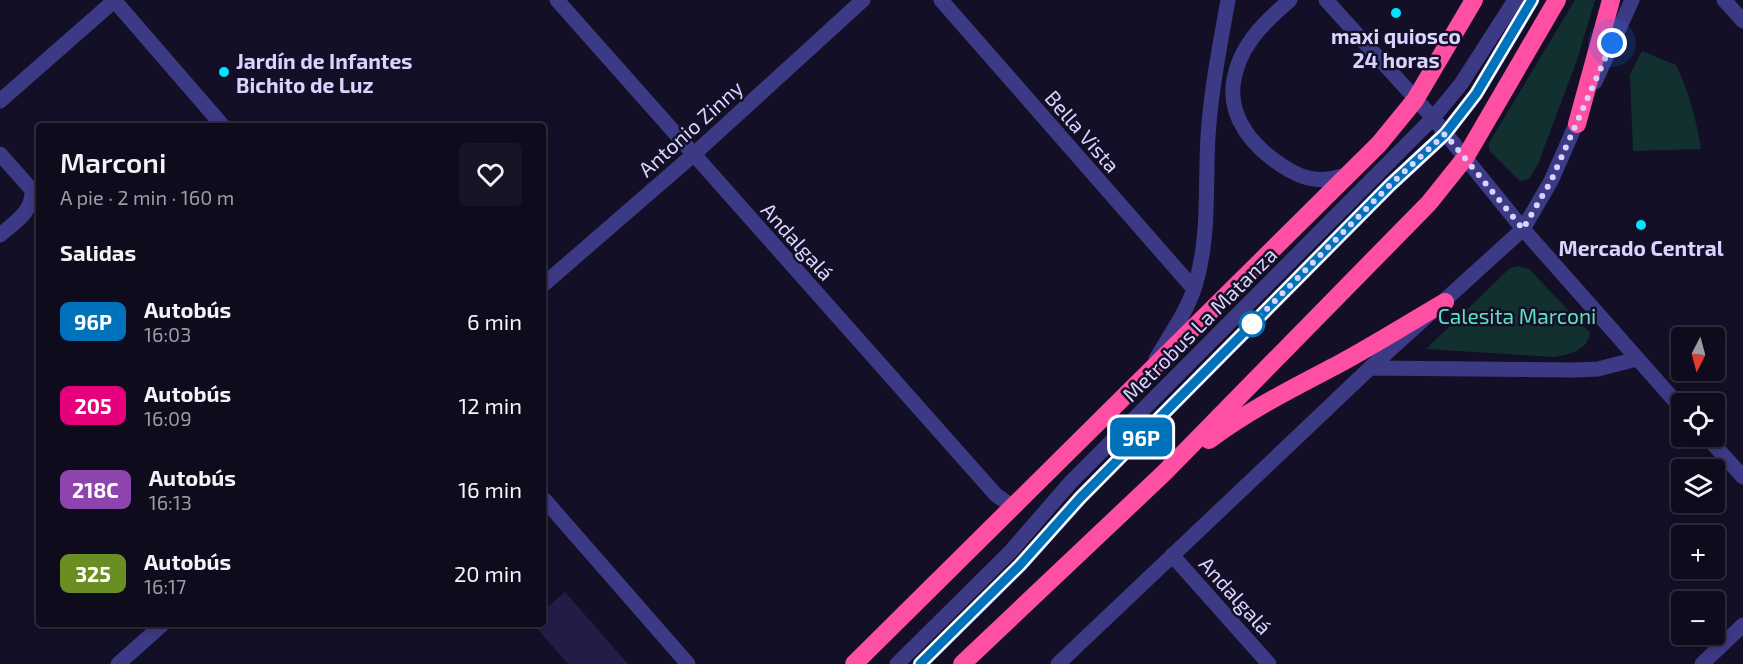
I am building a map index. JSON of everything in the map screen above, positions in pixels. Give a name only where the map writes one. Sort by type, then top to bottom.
[{"type":"highway","points":[[854,664],[1379,144],[1415,100],[1474,0]]},
{"type":"highway","points":[[962,664],[1164,473],[1429,203],[1465,158],[1557,0]]},
{"type":"highway","points":[[1576,124],[1611,0]]},
{"type":"highway","points":[[1164,473],[1231,424],[1260,406],[1445,302]]},
{"type":"street","points":[[0,101],[115,0],[220,123]]},
{"type":"street","name":"Andalgalá","points":[[557,0],[996,495],[1012,506]]},
{"type":"street","name":"Antonio Zinny","points":[[546,282],[693,155],[863,0]]},
{"type":"street","name":"Bella Vista","points":[[941,0],[1194,289]]},
{"type":"street","points":[[1149,371],[1194,289],[1203,255],[1212,95],[1228,0]]},
{"type":"street","points":[[1290,0],[1264,22],[1247,43],[1237,67],[1233,87],[1240,122],[1249,139],[1264,154],[1291,171],[1312,180],[1333,179],[1350,174]]},
{"type":"street","points":[[1326,0],[1432,118],[1523,229],[1671,397]]},
{"type":"street","name":"Metrobus La Matanza","points":[[897,664],[1011,551],[1070,483],[1432,118],[1461,84],[1515,0]]},
{"type":"street","name":"Metrobus La Matanza","points":[[920,664],[1020,565],[1080,498],[1390,185],[1445,134],[1476,94],[1532,0]]},
{"type":"street","points":[[1059,664],[1370,368],[1523,229],[1551,181],[1632,0]]},
{"type":"street","points":[[1724,0],[1743,21]]},
{"type":"street","points":[[0,154],[32,190],[32,200],[28,210],[0,235]]},
{"type":"street","points":[[1370,368],[1574,370],[1598,369],[1637,359]]},
{"type":"street","points":[[1716,447],[1743,477]]},
{"type":"street","points":[[546,501],[688,664]]},
{"type":"street","name":"Andalgalá","points":[[1172,555],[1269,664]]},
{"type":"street","points":[[1702,664],[1743,625]]},
{"type":"street","points":[[118,664],[160,627]]},
{"type":"green space","points":[[1575,0],[1595,0],[1577,60],[1538,164],[1529,179],[1520,181],[1489,150],[1489,143]]},
{"type":"green space","points":[[1642,51],[1676,65],[1685,85],[1701,149],[1633,151],[1630,75]]},
{"type":"green space","name":"Calesita Marconi","points":[[1518,266],[1529,269],[1590,333],[1582,348],[1554,357],[1426,349],[1510,268]]},
{"type":"building","points":[[565,592],[628,664],[568,664],[536,627],[546,627],[546,608]]},
{"type":"bus line","name":"96P","points":[[920,664],[1020,565],[1080,498],[1252,324],[1390,185],[1445,134],[1476,94],[1532,0]]},
{"type":"place","name":"maxi quiosco 24 horas","points":[[1396,13]]},
{"type":"place","name":"Jardín de Infantes Bichito de Luz","points":[[224,72]]},
{"type":"place","name":"Mercado Central","points":[[1641,225]]},
{"type":"route","points":[[1252,324],[1390,185],[1445,134],[1523,229],[1551,181],[1612,43]]}]
